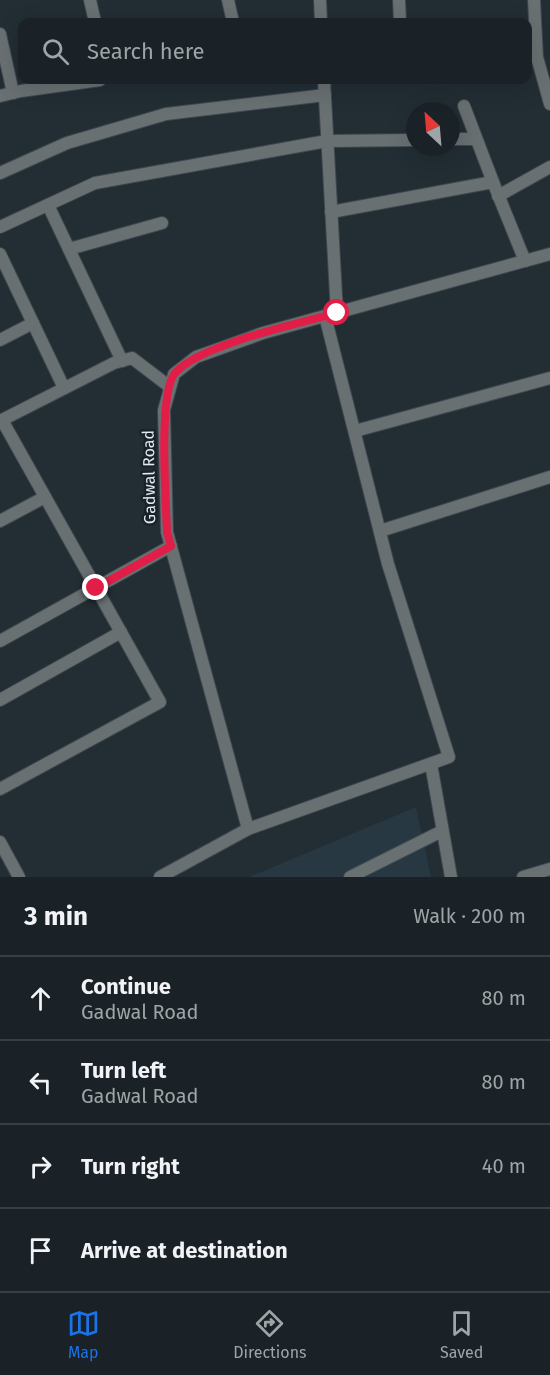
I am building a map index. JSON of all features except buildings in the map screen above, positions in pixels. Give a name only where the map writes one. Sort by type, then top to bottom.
[{"type":"street","points":[[90,0],[95,18]]},
{"type":"street","points":[[228,0],[233,18]]},
{"type":"street","points":[[320,0],[321,18]]},
{"type":"street","points":[[399,0],[400,18]]},
{"type":"street","points":[[534,0],[532,57],[550,104]]},
{"type":"street","points":[[0,34],[6,95],[75,84]]},
{"type":"street","points":[[160,877],[248,829],[449,757],[388,564],[355,431],[331,314],[331,212],[324,84]]},
{"type":"street","points":[[0,173],[67,143],[166,114],[325,94]]},
{"type":"street","points":[[464,106],[525,261]]},
{"type":"street","points":[[460,139],[477,139]]},
{"type":"street","points":[[0,227],[95,183],[327,141],[406,140]]},
{"type":"street","points":[[498,196],[550,167]]},
{"type":"street","points":[[331,212],[493,182]]},
{"type":"street","points":[[48,205],[122,361]]},
{"type":"street","points":[[69,249],[162,223]]},
{"type":"street","points":[[0,254],[64,388]]},
{"type":"street","name":"Gadwal Road","points":[[248,829],[167,532],[164,410],[174,374],[196,357],[263,333],[550,254]]},
{"type":"street","points":[[0,340],[33,323]]},
{"type":"street","points":[[0,789],[160,702],[1,420],[64,388],[132,358],[170,387]]},
{"type":"street","points":[[355,431],[550,378]]},
{"type":"street","points":[[380,531],[550,477]]},
{"type":"street","points":[[0,521],[45,497]]},
{"type":"street","points":[[0,641],[171,546]]},
{"type":"street","points":[[0,699],[121,632]]},
{"type":"street","points":[[431,764],[451,877]]},
{"type":"street","points":[[350,877],[442,831]]},
{"type":"street","points":[[0,842],[20,877]]},
{"type":"street","points":[[523,877],[550,869]]},
{"type":"shaded area","points":[[416,807],[431,877],[249,877]]},
{"type":"route","points":[[96,588],[171,546],[167,532],[164,410],[174,374],[196,357],[263,333],[337,313]]}]
